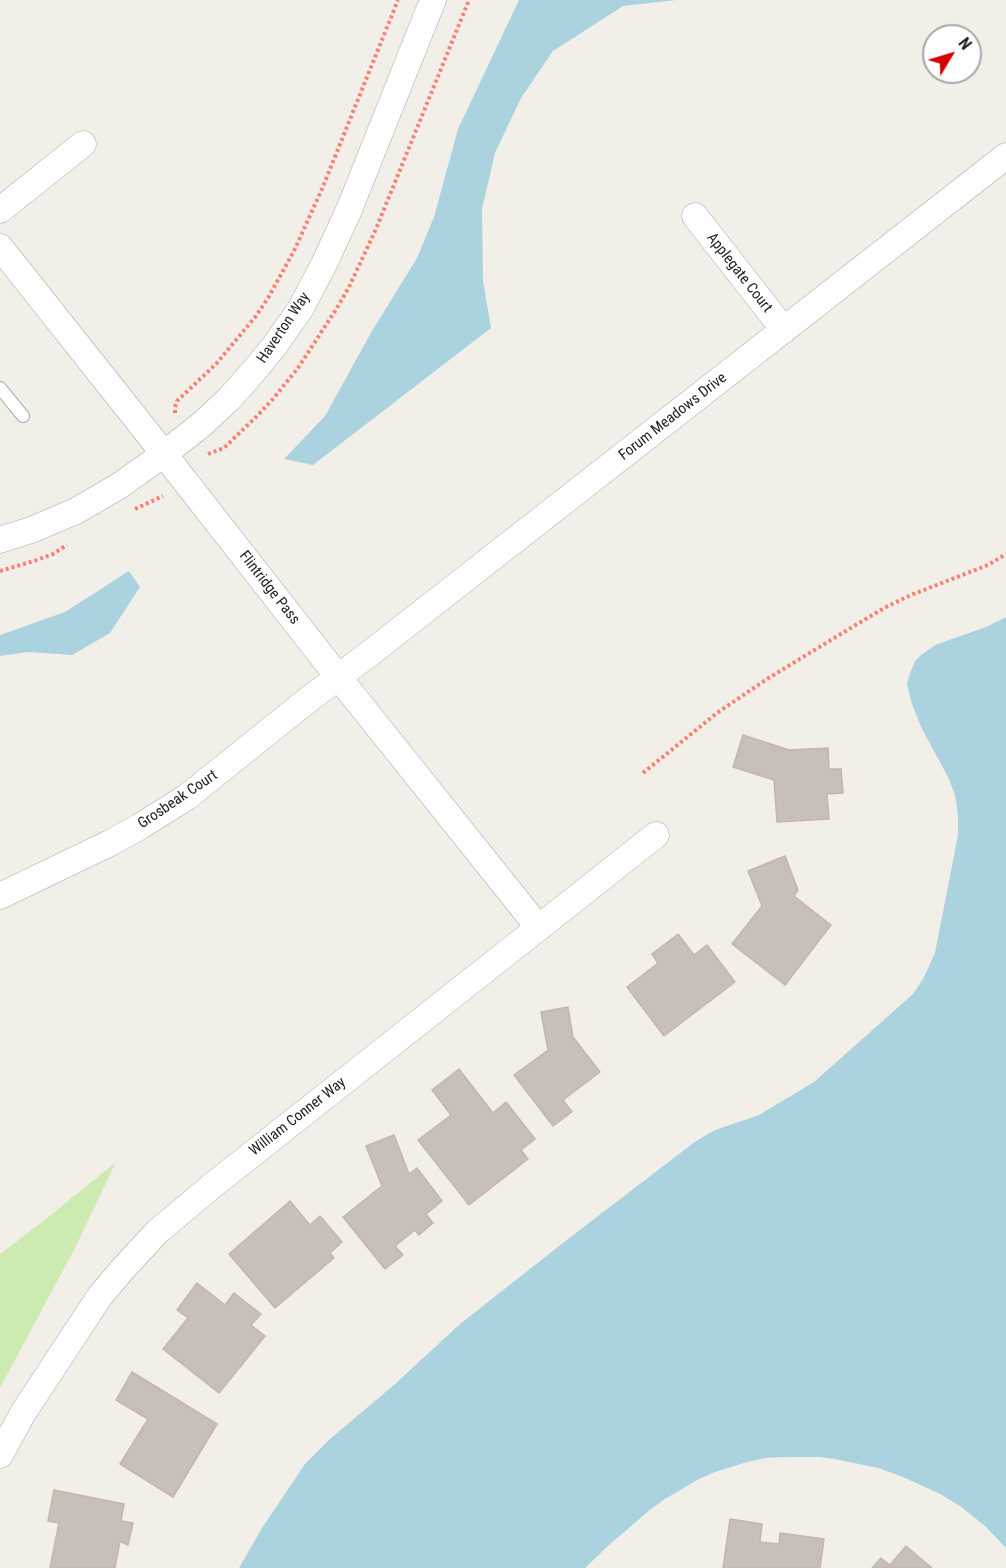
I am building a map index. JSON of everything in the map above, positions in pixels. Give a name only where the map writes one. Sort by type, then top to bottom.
[{"type":"street","name":"Haverton Way","points":[[0,540],[76,511],[119,486],[201,425],[254,372],[301,308],[324,264],[349,210],[433,0]]},
{"type":"street","points":[[0,210],[83,144]]},
{"type":"street","name":"Forum Meadows Drive","points":[[339,678],[1006,156]]},
{"type":"street","name":"Applegate Court","points":[[695,216],[784,330]]},
{"type":"street","name":"Flintridge Pass","points":[[0,247],[539,928]]},
{"type":"street","name":"Grosbeak Court","points":[[0,896],[110,843],[167,810],[208,781],[304,703],[339,678]]},
{"type":"street","name":"William Conner Way","points":[[0,1455],[23,1413],[100,1296],[157,1233],[213,1185],[656,835]]},
{"type":"lane","points":[[0,388],[23,416]]},
{"type":"path","points":[[175,407],[177,401],[217,363],[256,316],[294,251],[322,189],[398,0]]},
{"type":"path","points":[[643,773],[726,707],[849,629],[910,595],[988,565],[1006,554]]},
{"type":"green space","points":[[116,1162],[75,1248],[0,1388],[0,1254]]},
{"type":"water","points":[[519,0],[676,0],[623,6],[553,51],[521,98],[495,153],[482,209],[483,281],[491,328],[313,465],[284,459],[325,416],[372,331],[417,258],[434,217],[458,129]]},
{"type":"water","points":[[129,571],[140,587],[110,633],[72,655],[28,652],[0,656],[0,635],[65,612]]},
{"type":"water","points":[[1006,617],[1006,1548],[985,1526],[960,1506],[903,1477],[878,1468],[835,1459],[786,1457],[747,1462],[699,1479],[651,1509],[585,1568],[239,1568],[262,1528],[305,1464],[460,1324],[696,1141],[715,1130],[759,1115],[814,1082],[913,994],[935,953],[958,835],[958,815],[955,795],[948,777],[921,727],[907,684],[915,661],[935,645],[986,627]]},
{"type":"building","points":[[743,735],[789,750],[828,748],[829,769],[841,769],[843,793],[827,794],[829,819],[777,822],[774,780],[733,767]]},
{"type":"building","points":[[785,856],[798,890],[794,896],[831,925],[785,985],[732,944],[762,906],[748,871]]},
{"type":"building","points":[[678,934],[694,955],[707,945],[735,982],[664,1036],[627,987],[658,963],[652,954]]},
{"type":"building","points":[[568,1007],[573,1037],[600,1072],[563,1100],[572,1112],[553,1126],[514,1075],[548,1050],[541,1012]]},
{"type":"building","points":[[459,1069],[493,1113],[506,1102],[535,1139],[521,1150],[528,1159],[469,1205],[418,1140],[451,1115],[432,1090]]},
{"type":"building","points":[[394,1135],[409,1174],[417,1168],[442,1201],[426,1214],[433,1223],[419,1235],[415,1230],[395,1246],[403,1255],[385,1269],[343,1217],[382,1186],[366,1146]]},
{"type":"building","points":[[290,1201],[310,1225],[320,1216],[342,1242],[330,1253],[334,1258],[275,1308],[229,1254]]},
{"type":"building","points":[[197,1283],[225,1305],[234,1293],[261,1314],[251,1325],[265,1336],[219,1393],[163,1349],[188,1318],[177,1310]]},
{"type":"building","points":[[132,1372],[217,1424],[173,1497],[120,1464],[148,1419],[116,1400]]},
{"type":"building","points":[[54,1490],[124,1504],[121,1521],[133,1523],[128,1545],[120,1541],[115,1568],[50,1568],[59,1523],[48,1521]]},
{"type":"building","points":[[730,1519],[762,1524],[760,1542],[779,1544],[780,1533],[824,1539],[820,1568],[723,1568]]},
{"type":"building","points":[[906,1546],[932,1568],[872,1568],[881,1558],[890,1565]]}]
